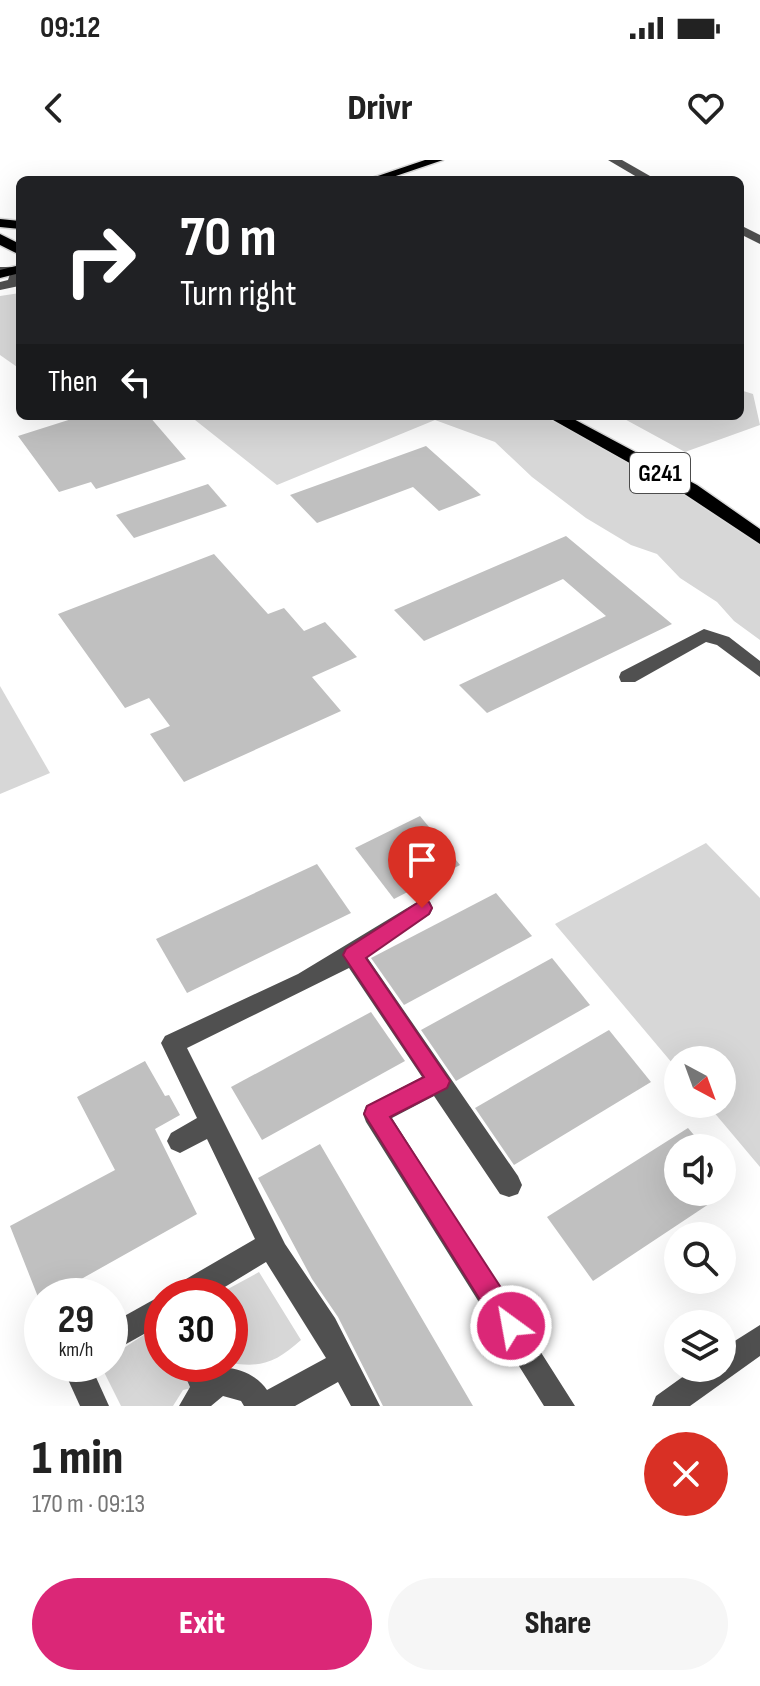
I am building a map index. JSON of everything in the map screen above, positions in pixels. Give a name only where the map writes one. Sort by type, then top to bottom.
[{"type":"highway","name":"G241","points":[[562,420],[690,489],[760,538]]},
{"type":"highway","name":"G241","points":[[587,420],[702,482],[760,521]]},
{"type":"main road","points":[[385,176],[437,160]]},
{"type":"street","points":[[614,160],[644,176]]},
{"type":"street","points":[[744,226],[760,240]]},
{"type":"street","points":[[628,677],[704,635],[723,641],[760,671]]},
{"type":"street","points":[[366,1406],[325,1328],[271,1244],[173,1043],[353,955],[422,908]]},
{"type":"street","points":[[353,955],[509,1185]]},
{"type":"street","points":[[439,1081],[375,1114],[561,1406]]},
{"type":"street","points":[[180,1141],[213,1122]]},
{"type":"street","points":[[214,1278],[271,1244]]},
{"type":"street","points":[[736,1356],[760,1339]]},
{"type":"street","points":[[267,1406],[344,1363]]},
{"type":"street","points":[[198,1386],[221,1381],[250,1389],[261,1406]]},
{"type":"street","points":[[84,1382],[95,1406]]},
{"type":"street","points":[[666,1406],[700,1382]]},
{"type":"shaded area","points":[[16,294],[16,366],[0,355],[0,296]]},
{"type":"shaded area","points":[[744,391],[753,394],[760,425],[685,452],[626,420],[744,420]]},
{"type":"shaded area","points":[[195,420],[435,420],[277,485]]},
{"type":"shaded area","points":[[435,420],[555,420],[688,493],[760,544],[760,640],[734,621],[717,602],[680,578],[657,554],[631,545],[586,518],[532,477],[495,442]]},
{"type":"shaded area","points":[[0,686],[50,773],[0,794]]},
{"type":"shaded area","points":[[706,843],[760,898],[760,1167],[736,1138],[736,1134],[732,1134],[719,1118],[736,1118],[736,1046],[664,1046],[664,1053],[555,924]]},
{"type":"shaded area","points":[[259,1272],[301,1340],[284,1354],[252,1365],[248,1365],[248,1278]]},
{"type":"shaded area","points":[[144,1335],[144,1382],[189,1382],[192,1388],[183,1390],[173,1406],[121,1406],[109,1382],[128,1382],[128,1345]]},
{"type":"building","points":[[68,420],[152,420],[186,459],[96,489],[91,482],[59,492],[18,436]]},
{"type":"building","points":[[426,446],[481,495],[439,511],[413,487],[317,523],[290,495]]},
{"type":"building","points":[[208,484],[227,506],[134,538],[116,515]]},
{"type":"building","points":[[566,536],[672,624],[487,713],[459,685],[606,616],[563,579],[424,641],[394,610]]},
{"type":"building","points":[[214,554],[268,614],[284,608],[304,631],[325,622],[357,657],[312,677],[341,711],[184,782],[150,734],[170,726],[149,698],[125,708],[58,614]]},
{"type":"building","points":[[420,816],[460,865],[394,899],[355,848]]},
{"type":"building","points":[[317,864],[351,913],[187,993],[156,939]]},
{"type":"building","points":[[496,893],[532,936],[404,1005],[371,958]]},
{"type":"building","points":[[552,958],[590,1005],[456,1081],[421,1030]]},
{"type":"building","points":[[371,1012],[405,1061],[262,1140],[231,1087]]},
{"type":"building","points":[[609,1030],[651,1082],[514,1165],[475,1108]]},
{"type":"building","points":[[145,1061],[180,1115],[155,1129],[197,1214],[83,1278],[31,1278],[10,1226],[115,1170],[77,1097]]},
{"type":"building","points":[[688,1128],[693,1134],[678,1134]]},
{"type":"building","points":[[664,1143],[664,1206],[706,1206],[682,1222],[664,1222],[664,1234],[593,1281],[547,1217]]},
{"type":"building","points":[[320,1144],[473,1406],[383,1406],[338,1317],[312,1279],[258,1178]]},
{"type":"route","points":[[422,908],[353,955],[439,1081],[375,1114],[511,1326]]}]
